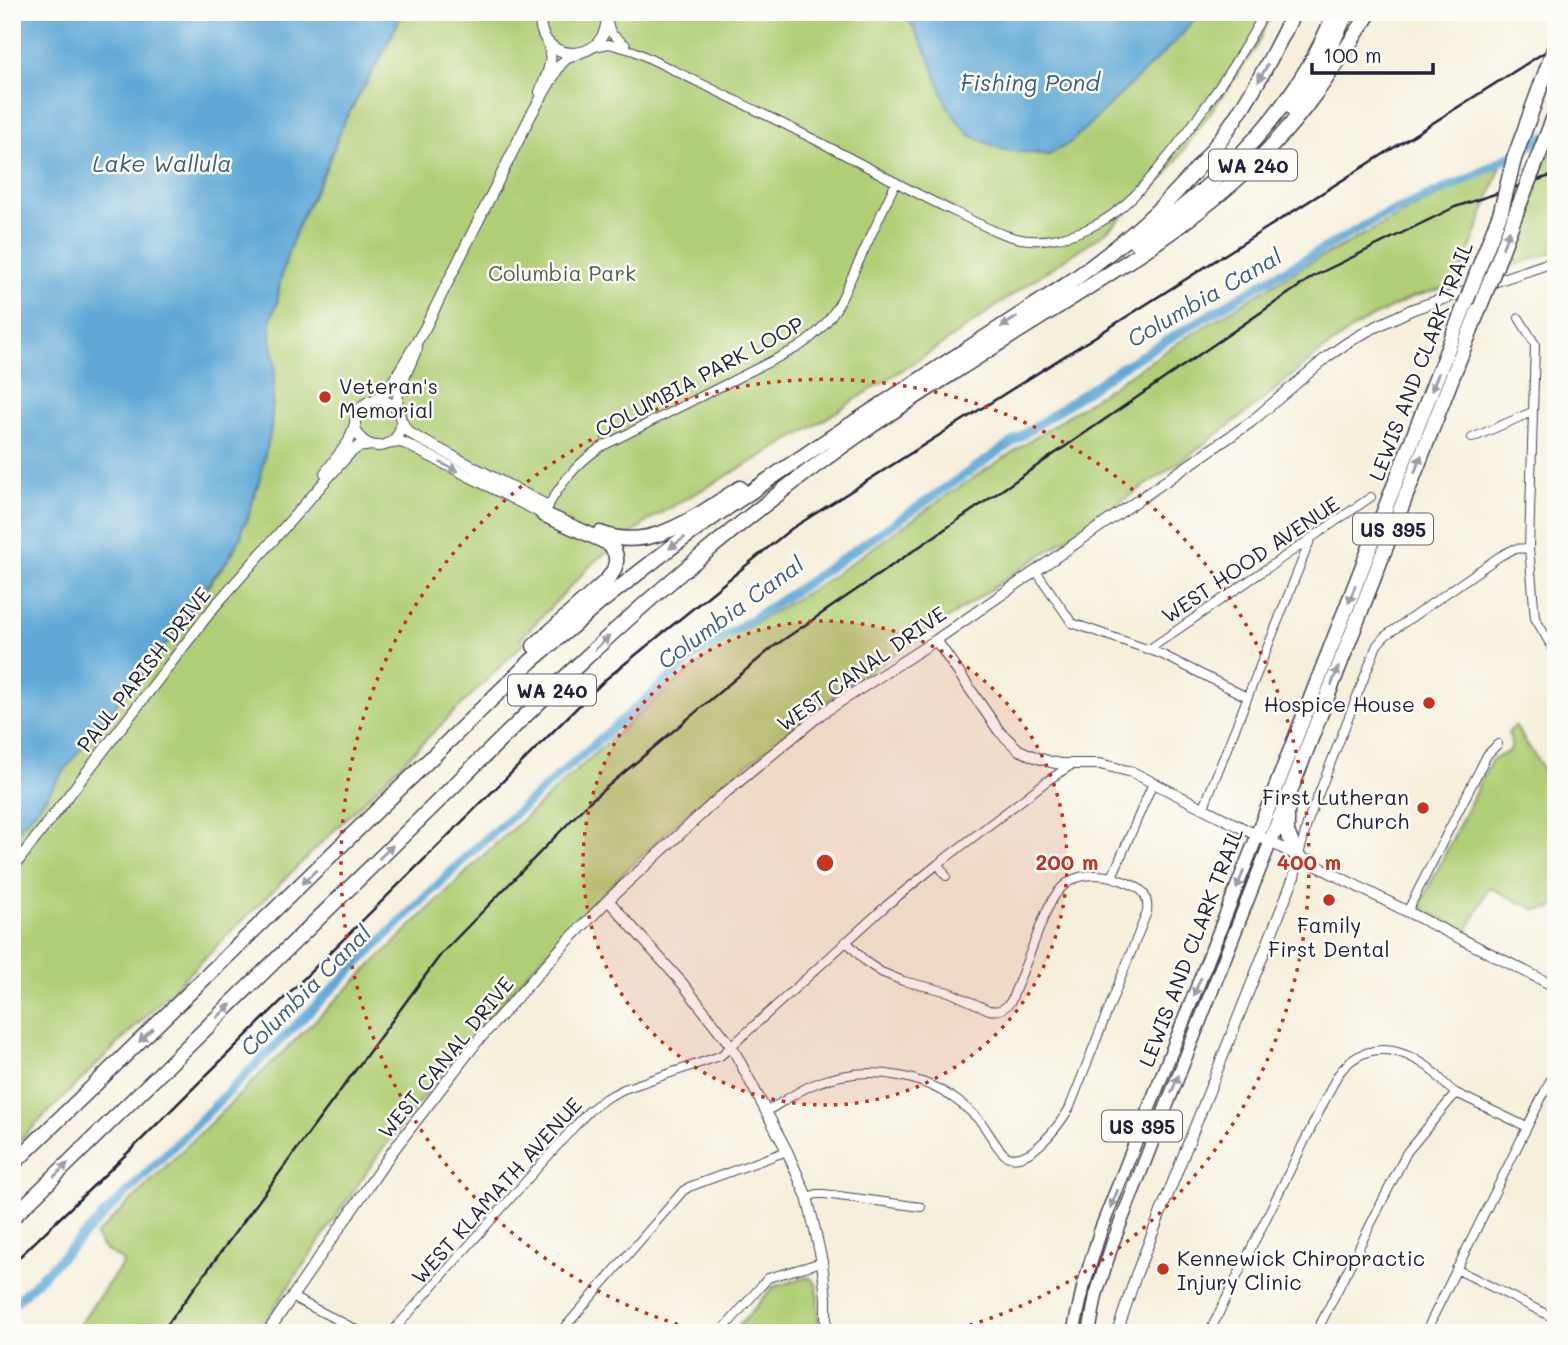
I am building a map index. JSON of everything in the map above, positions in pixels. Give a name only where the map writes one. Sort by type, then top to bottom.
[{"type":"highway","name":"WA 240","points":[[12,1164],[531,661],[601,602],[673,546],[833,436],[1066,285],[1134,233],[1174,194],[1229,127],[1249,97],[1294,12]]},
{"type":"highway","points":[[1066,285],[1166,220],[1239,157],[1300,79],[1335,12]]},
{"type":"highway","points":[[1157,242],[1232,178],[1271,138],[1318,72],[1347,12]]},
{"type":"highway","name":"WA 240","points":[[12,1218],[637,611],[764,505],[864,431],[1157,242],[1231,184],[1283,135],[1324,83],[1370,12]]},
{"type":"highway","points":[[1509,212],[1514,159],[1556,44]]},
{"type":"highway","name":"LEWIS AND CLARK TRAIL","points":[[1088,1333],[1112,1242],[1466,302],[1490,262],[1509,212],[1556,72]]},
{"type":"highway","name":"LEWIS AND CLARK TRAIL","points":[[1509,212],[1556,112]]},
{"type":"highway","name":"LEWIS AND CLARK TRAIL","points":[[1073,1333],[1084,1284],[1101,1230],[1263,839],[1288,797],[1484,296],[1490,262]]},
{"type":"highway","points":[[545,510],[609,537],[625,540],[648,538],[685,522],[760,475],[833,436]]},
{"type":"highway","points":[[364,822],[432,744],[612,574],[617,560],[610,545],[545,510]]},
{"type":"highway","points":[[1288,797],[1286,828],[1298,858]]},
{"type":"street","points":[[531,115],[550,66],[551,54],[540,24],[541,12]]},
{"type":"street","points":[[606,15],[612,34],[635,51],[987,227],[1020,239],[1046,240],[1088,228],[1122,207],[1157,169],[1213,96],[1265,12]]},
{"type":"street","points":[[546,40],[564,52],[585,51],[598,42],[604,33],[606,15]]},
{"type":"street","points":[[387,444],[398,434],[398,392],[425,328],[531,115],[562,63],[569,57],[605,44],[635,51]]},
{"type":"street","name":"COLUMBIA PARK LOOP","points":[[545,510],[575,467],[608,442],[797,348],[820,331],[840,302],[896,182]]},
{"type":"street","name":"WEST CANAL DRIVE","points":[[267,1333],[392,1152],[476,1043],[608,900],[719,798],[821,715],[936,640],[1251,422],[1326,357],[1347,343],[1413,309],[1556,261]]},
{"type":"street","points":[[1519,318],[1535,344],[1529,548],[1535,618],[1556,654]]},
{"type":"street","points":[[425,328],[388,390],[360,408],[355,421],[361,438],[376,446],[404,443],[545,510]]},
{"type":"street","points":[[372,401],[386,401],[393,405],[407,432],[545,510]]},
{"type":"street","points":[[1472,438],[1532,412]]},
{"type":"street","name":"PAUL PARISH DRIVE","points":[[310,498],[349,441],[355,421]]},
{"type":"street","name":"PAUL PARISH DRIVE","points":[[12,869],[214,607],[352,451],[371,445]]},
{"type":"street","name":"WEST HOOD AVENUE","points":[[1148,650],[1371,497]]},
{"type":"street","points":[[1203,809],[1311,538]]},
{"type":"street","points":[[1117,1333],[1136,1275],[1294,877],[1308,821],[1377,645],[1385,636],[1485,566],[1514,550],[1529,548]]},
{"type":"street","points":[[1036,571],[1072,623],[1161,654],[1247,697]]},
{"type":"street","points":[[936,640],[993,723],[1012,744],[1035,758],[1051,762],[1113,766],[1132,772],[1556,987]]},
{"type":"street","points":[[1407,912],[1487,755],[1498,744]]},
{"type":"street","name":"WEST KLAMATH AVENUE","points":[[391,1333],[589,1111],[624,1089],[720,1056],[887,905],[937,864],[1073,764]]},
{"type":"street","points":[[1112,877],[1153,783]]},
{"type":"street","points":[[937,864],[946,876]]},
{"type":"street","points":[[766,1112],[811,1086],[829,1080],[863,1073],[896,1075],[930,1084],[956,1099],[980,1120],[1002,1152],[1012,1157],[1022,1156],[1039,1145],[1069,1108],[1148,905],[1144,892],[1139,888],[1112,877],[1101,874],[1072,879],[1058,890],[1048,907],[1011,1001],[1007,1007],[996,1011],[949,992],[891,977],[866,962],[846,941]]},
{"type":"street","points":[[608,900],[683,984],[732,1047],[787,1152],[807,1197],[822,1262],[826,1333]]},
{"type":"street","points":[[1209,1333],[1337,1076],[1350,1061],[1367,1051],[1384,1049],[1401,1053],[1429,1067],[1456,1093],[1527,1127]]},
{"type":"street","points":[[1424,1333],[1556,1069]]},
{"type":"street","points":[[1316,1333],[1407,1152],[1456,1093]]},
{"type":"street","points":[[560,1333],[683,1191],[787,1152]]},
{"type":"street","points":[[807,1197],[824,1194],[921,1207]]},
{"type":"street","points":[[720,1333],[768,1278],[822,1262]]},
{"type":"street","points":[[1456,1269],[1556,1319]]},
{"type":"street","points":[[292,1297],[363,1333]]},
{"type":"green space","name":"Columbia Park","points":[[403,12],[1272,12],[1255,49],[1164,178],[1106,232],[943,344],[806,431],[652,518],[594,562],[520,639],[524,643],[12,1148],[12,836],[37,809],[122,696],[170,639],[233,553],[247,521],[271,428],[275,363],[271,318],[277,304],[288,253],[345,120]]},
{"type":"green space","points":[[1556,152],[1556,251],[1501,270],[1547,157]]},
{"type":"green space","points":[[1501,166],[1457,284],[1412,297],[1361,323],[1186,458],[847,686],[683,817],[611,885],[524,977],[456,1056],[378,1155],[257,1333],[73,1333],[124,1262],[103,1248],[95,1236],[487,852],[633,719],[725,641],[824,582],[943,498],[1187,337],[1302,267]]},
{"type":"green space","points":[[1515,726],[1556,788],[1556,903],[1553,908],[1536,910],[1489,887],[1467,932],[1425,910],[1422,901],[1491,761],[1510,749],[1511,740],[1508,733]]},
{"type":"green space","points":[[808,1277],[817,1286],[819,1333],[733,1333],[773,1287]]},
{"type":"water","name":"Lake Wallula","points":[[12,12],[403,12],[345,120],[288,253],[277,304],[271,318],[275,363],[271,428],[260,478],[247,521],[242,528],[242,535],[225,564],[170,639],[128,692],[121,696],[37,809],[12,836]]},
{"type":"water","name":"Fishing Pond","points":[[905,12],[1199,12],[1181,36],[1070,143],[1049,155],[1004,150],[969,135],[948,108],[928,55]]},
{"type":"waterway","name":"Columbia Canal","points":[[12,1306],[470,853],[695,656],[798,589],[1122,367],[1380,217],[1470,178],[1545,137]]},
{"type":"railway","points":[[12,1264],[142,1139],[606,679],[791,529],[1556,45]]},
{"type":"railway","points":[[161,1333],[442,953],[589,802],[773,647],[1314,276],[1455,207],[1556,174]]},
{"type":"place","name":"Veteran's Memorial","points":[[325,397]]},
{"type":"place","name":"Hospice House","points":[[1429,703]]},
{"type":"place","name":"First Lutheran Church","points":[[1423,808]]},
{"type":"place","name":"Family First Dental","points":[[1329,900]]},
{"type":"place","name":"Kennewick Chiropractic Injury Clinic","points":[[1163,1269]]}]
